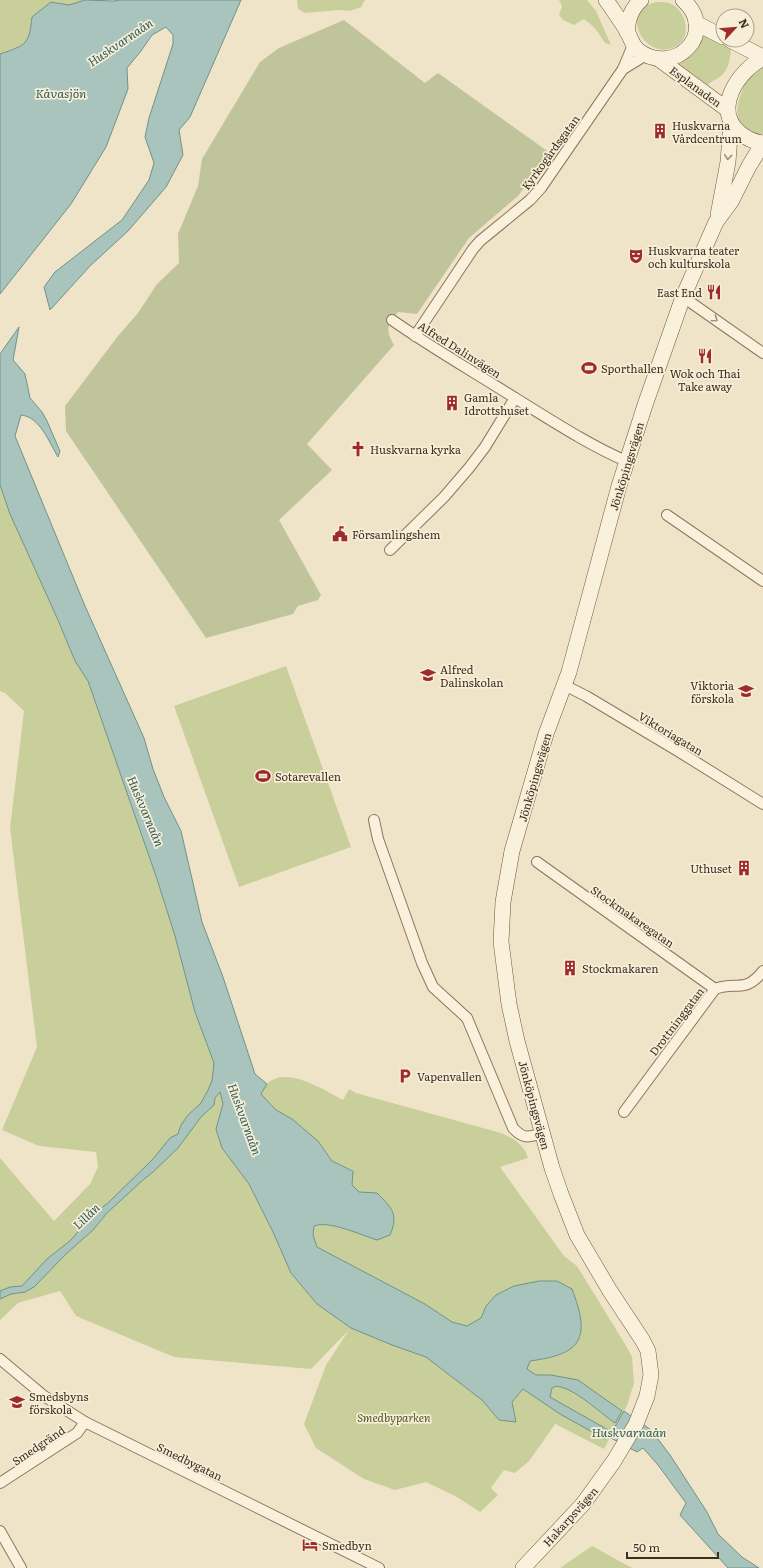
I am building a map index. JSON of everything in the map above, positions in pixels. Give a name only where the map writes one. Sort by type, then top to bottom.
[{"type":"street","points":[[606,0],[630,39]]},
{"type":"street","points":[[623,69],[630,39],[628,19],[641,0]]},
{"type":"street","points":[[683,0],[715,30]]},
{"type":"street","points":[[660,60],[672,57],[686,50],[692,43],[695,36],[695,12]]},
{"type":"street","name":"Esplanaden","points":[[630,39],[638,51],[660,60],[730,116],[745,137],[763,143]]},
{"type":"street","points":[[746,48],[763,57]]},
{"type":"street","points":[[623,69],[646,55]]},
{"type":"street","points":[[716,222],[723,191],[731,94],[739,79],[755,62],[763,57]]},
{"type":"street","name":"Kyrkogårdsgatan","points":[[415,336],[473,249],[480,241],[530,200],[540,188],[623,69]]},
{"type":"street","name":"Jönköpingsvägen","points":[[614,1461],[639,1416],[647,1396],[651,1375],[648,1351],[643,1340],[610,1291],[577,1235],[561,1194],[543,1133],[509,1004],[501,942],[501,920],[512,851],[546,734],[569,672],[626,461],[683,297],[716,222],[732,200],[749,166],[763,143]]},
{"type":"street","points":[[683,297],[763,353]]},
{"type":"street","name":"Alfred Dalinvägen","points":[[392,320],[415,336],[603,451],[626,461]]},
{"type":"street","points":[[390,550],[444,497],[469,468],[485,448],[516,398]]},
{"type":"street","points":[[667,515],[763,581]]},
{"type":"street","name":"Viktoriagatan","points":[[564,685],[586,696],[762,802]]},
{"type":"street","points":[[374,820],[381,846],[422,964],[433,987],[467,1018],[513,1128],[519,1135],[526,1137],[543,1133]]},
{"type":"street","name":"Stockmakaregatan","points":[[537,862],[715,989]]},
{"type":"street","name":"Drottninggatan","points":[[624,1112],[715,989],[721,987],[743,986],[757,978],[763,971]]},
{"type":"street","name":"Smedbygatan","points":[[0,1359],[44,1396],[85,1422],[379,1568]]},
{"type":"street","name":"Smedgränd","points":[[0,1483],[77,1434],[85,1422]]},
{"type":"street","name":"Hakarpsvägen","points":[[523,1568],[583,1504],[614,1461]]},
{"type":"street","points":[[0,1531],[21,1568]]},
{"type":"green space","points":[[0,0],[85,0],[69,5],[51,2],[32,17],[29,34],[25,43],[0,54]]},
{"type":"green space","points":[[297,0],[365,0],[361,7],[350,11],[339,10],[305,13],[298,9]]},
{"type":"green space","points":[[559,0],[587,0],[596,11],[611,45],[605,43],[591,24],[584,19],[574,25],[563,20],[559,15],[562,6]]},
{"type":"green space","points":[[657,2],[668,3],[675,6],[680,11],[685,22],[686,29],[682,41],[678,45],[666,49],[656,48],[647,42],[640,34],[637,24],[638,15],[645,7]]},
{"type":"green space","points":[[344,20],[425,83],[438,73],[550,153],[518,196],[469,238],[417,314],[398,312],[388,328],[389,335],[394,345],[307,444],[332,470],[279,520],[321,595],[318,600],[298,606],[293,614],[206,638],[66,431],[65,406],[118,336],[138,313],[157,284],[179,263],[178,234],[198,186],[202,159],[260,62],[279,48]]},
{"type":"green space","points":[[701,32],[715,39],[715,48],[731,48],[729,63],[726,70],[708,85],[676,62]]},
{"type":"green space","points":[[763,67],[763,134],[757,134],[743,126],[737,111],[739,100],[747,78],[753,72]]},
{"type":"green space","name":"Smedbyparken","points":[[0,485],[10,514],[75,661],[88,681],[157,879],[175,936],[195,1012],[214,1063],[223,1104],[216,1129],[222,1148],[249,1184],[273,1232],[291,1273],[317,1304],[351,1328],[426,1357],[482,1400],[499,1420],[516,1422],[512,1402],[523,1389],[547,1385],[565,1378],[551,1375],[536,1375],[527,1369],[527,1363],[529,1361],[546,1359],[566,1352],[581,1335],[486,1306],[481,1318],[467,1326],[452,1322],[425,1304],[317,1247],[313,1235],[314,1226],[320,1224],[334,1226],[377,1193],[359,1192],[352,1185],[353,1170],[332,1161],[318,1141],[292,1119],[276,1110],[261,1094],[267,1084],[276,1078],[295,1078],[306,1081],[343,1100],[349,1089],[356,1093],[501,1133],[510,1137],[518,1142],[524,1149],[528,1158],[500,1167],[564,1256],[577,1266],[632,1357],[634,1383],[627,1406],[604,1449],[557,1425],[556,1423],[529,1461],[515,1473],[504,1470],[491,1488],[498,1495],[480,1512],[457,1497],[426,1482],[395,1490],[364,1479],[316,1448],[304,1424],[326,1365],[349,1330],[311,1369],[174,1357],[76,1316],[60,1291],[18,1303],[0,1320],[0,1158],[54,1221],[90,1184],[98,1167],[96,1152],[39,1146],[2,1130],[37,1047],[10,828],[24,711],[5,693],[0,691]]},
{"type":"green space","name":"Sotarevallen","points":[[286,666],[351,847],[239,887],[174,706]]},
{"type":"green space","points":[[592,1546],[632,1568],[560,1568]]},
{"type":"water","name":"Kåvasjön","points":[[85,0],[241,0],[190,117],[179,130],[183,155],[166,187],[128,231],[90,266],[50,310],[44,287],[55,272],[122,220],[149,180],[154,163],[145,137],[149,118],[173,44],[173,35],[166,27],[152,35],[127,68],[128,89],[106,147],[71,204],[0,294],[0,54],[16,48],[25,42],[30,33],[32,17],[51,2],[69,5]]},
{"type":"water","points":[[19,327],[13,360],[25,374],[30,398],[42,412],[47,421],[60,451],[58,457],[39,425],[28,417],[21,415],[15,436],[85,606],[144,738],[153,769],[164,797],[181,831],[202,922],[223,977],[255,1074],[267,1084],[261,1094],[276,1110],[292,1119],[318,1141],[332,1161],[353,1171],[352,1185],[359,1192],[377,1193],[390,1207],[394,1216],[393,1228],[390,1235],[377,1240],[336,1226],[314,1226],[313,1235],[317,1247],[425,1304],[452,1322],[467,1326],[481,1318],[486,1306],[496,1295],[514,1286],[539,1281],[557,1281],[572,1289],[581,1320],[581,1332],[578,1341],[571,1348],[561,1354],[530,1361],[527,1369],[536,1375],[551,1375],[578,1380],[622,1411],[615,1423],[575,1393],[560,1387],[552,1388],[550,1397],[610,1431],[605,1439],[560,1414],[523,1389],[512,1402],[516,1422],[499,1420],[482,1400],[426,1357],[351,1328],[317,1304],[291,1273],[273,1232],[249,1184],[222,1148],[216,1129],[223,1104],[220,1092],[215,1098],[214,1105],[201,1117],[178,1148],[107,1213],[93,1230],[66,1254],[34,1287],[25,1292],[11,1294],[0,1299],[0,1291],[10,1287],[22,1286],[47,1259],[71,1240],[93,1214],[108,1203],[153,1159],[170,1138],[178,1134],[181,1125],[188,1115],[201,1103],[208,1090],[212,1081],[214,1063],[195,1012],[175,936],[157,879],[88,681],[75,661],[10,514],[0,485],[0,354]]},
{"type":"water","name":"Huskvarnaån","points":[[624,1411],[651,1430],[670,1455],[707,1512],[718,1534],[742,1557],[759,1568],[728,1568],[680,1515],[686,1503],[658,1465],[643,1448],[637,1452],[609,1437]]},
{"type":"place","name":"Huskvarna Vårdcentrum","points":[[660,131]]},
{"type":"place","name":"Huskvarna teater och kulturskola","points":[[636,256]]},
{"type":"place","name":"East End","points":[[714,292]]},
{"type":"place","name":"Wok och Thai Take away","points":[[705,356]]},
{"type":"place","name":"Sporthallen","points":[[589,368]]},
{"type":"place","name":"Gamla Idrottshuset","points":[[452,403]]},
{"type":"place","name":"Huskvarna kyrka","points":[[358,449]]},
{"type":"place","name":"Församlingshem","points":[[340,534]]},
{"type":"place","name":"Alfred Dalinskolan","points":[[428,675]]},
{"type":"place","name":"Viktoria förskola","points":[[746,691]]},
{"type":"place","name":"Sotarevallen","points":[[263,776]]},
{"type":"place","name":"Uthuset","points":[[744,868]]},
{"type":"place","name":"Stockmakaren","points":[[570,968]]},
{"type":"place","name":"Vapenvallen","points":[[405,1076]]},
{"type":"place","name":"Smedsbyns förskola","points":[[17,1402]]},
{"type":"place","name":"Smedbyn","points":[[310,1545]]},
{"type":"water label","name":"Lillån","points":[[86,1216]]}]
